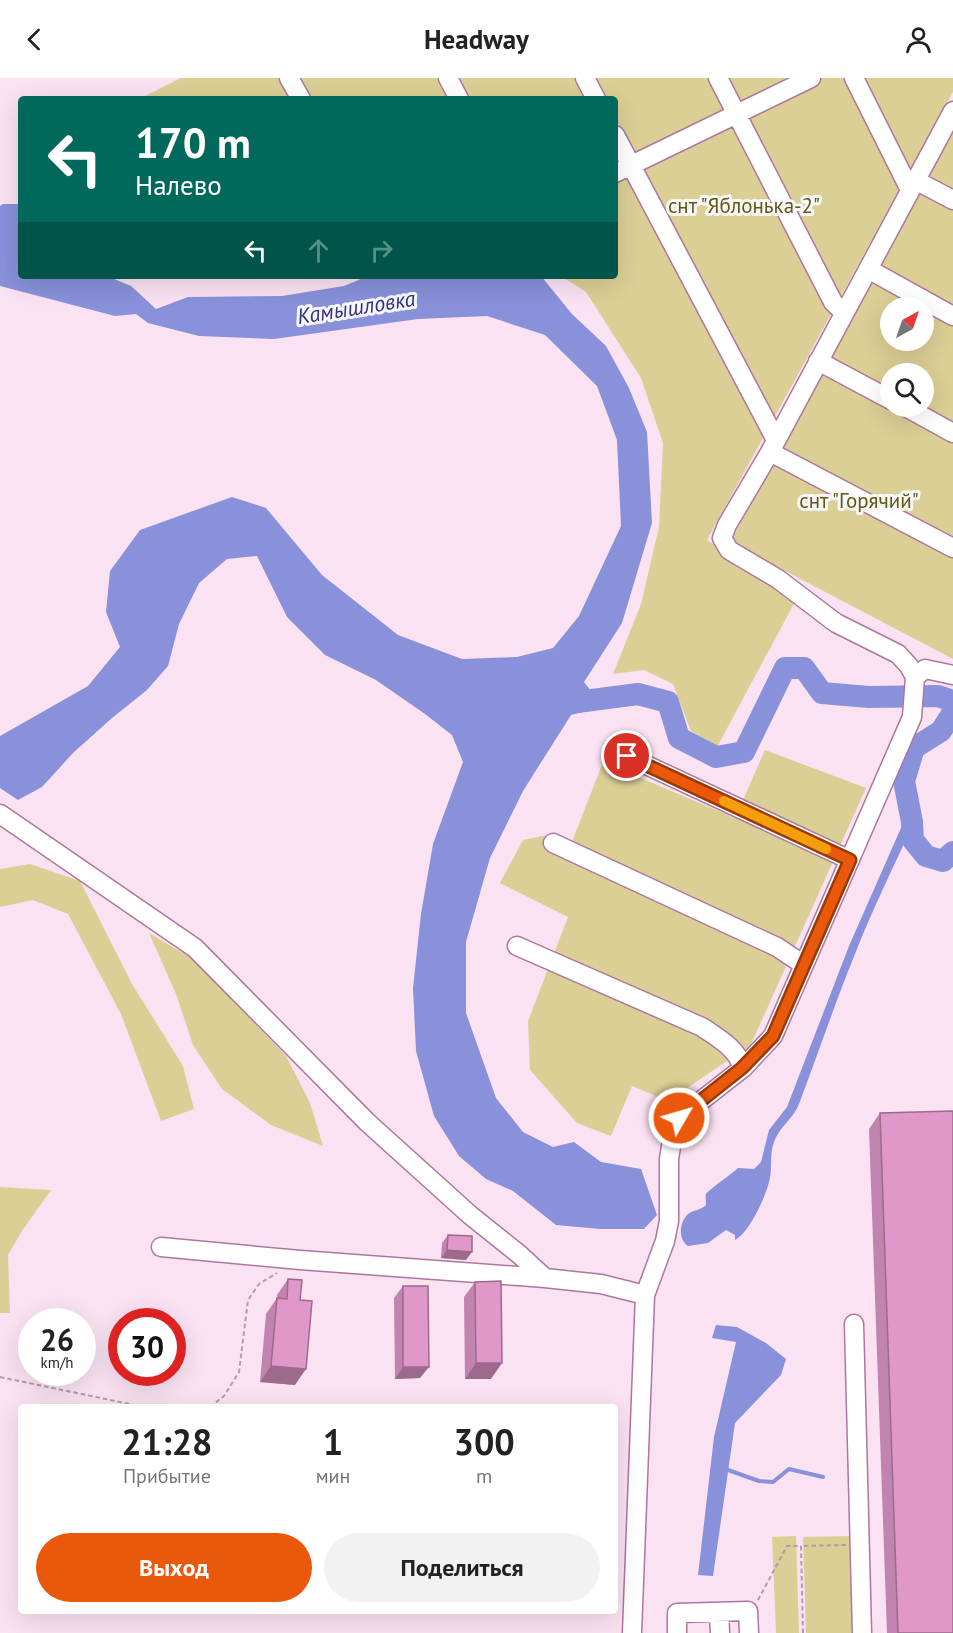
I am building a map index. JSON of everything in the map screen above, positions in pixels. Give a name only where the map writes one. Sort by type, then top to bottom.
[{"type":"street","points":[[289,78],[299,96]]},
{"type":"street","points":[[448,78],[457,96]]},
{"type":"street","points":[[585,78],[594,96]]},
{"type":"street","points":[[718,78],[832,302],[844,314]]},
{"type":"street","points":[[623,169],[811,78]]},
{"type":"street","points":[[854,78],[913,185],[953,200]]},
{"type":"street","points":[[632,1633],[645,1295],[665,1241],[669,1221],[669,1159],[673,1134],[679,1118],[742,1068],[773,1036],[912,717],[915,676],[898,654],[836,623],[778,579],[729,550],[722,538],[953,111]]},
{"type":"street","points":[[618,148],[623,169],[773,446],[953,548]]},
{"type":"street","points":[[868,269],[953,316]]},
{"type":"street","points":[[818,361],[880,394]]},
{"type":"street","points":[[924,417],[953,433]]},
{"type":"street","points":[[915,676],[925,669],[953,675]]},
{"type":"street","points":[[627,756],[850,860]]},
{"type":"street","points":[[0,814],[195,948],[367,1122],[470,1215],[545,1278]]},
{"type":"street","points":[[553,843],[777,947],[804,965]]},
{"type":"street","points":[[517,946],[702,1027],[726,1043],[740,1058],[742,1068]]},
{"type":"street","points":[[161,1247],[545,1278],[601,1284],[645,1295]]},
{"type":"street","points":[[854,1323],[862,1633]]},
{"type":"street","points":[[677,1633],[677,1613],[748,1611],[749,1633]]},
{"type":"street","points":[[720,1612],[720,1633]]},
{"type":"path","points":[[214,1404],[224,1396],[239,1372],[248,1300],[259,1284],[300,1260]]},
{"type":"path","points":[[0,1377],[130,1404]]},
{"type":"path","points":[[748,1611],[761,1596],[788,1546],[860,1544]]},
{"type":"path","points":[[801,1546],[803,1633]]},
{"type":"green space","name":"снт \"Яблонька-2\"","points":[[181,78],[953,78],[953,92],[707,540],[796,600],[717,747],[691,731],[673,684],[644,670],[613,674],[641,604],[659,527],[663,443],[641,378],[586,292],[566,279],[618,279],[618,96],[145,96]]},
{"type":"green space","name":"снт \"Горячий\"","points":[[953,133],[953,659],[730,542]]},
{"type":"green space","points":[[765,750],[866,788],[748,1051],[724,1063],[668,1101],[632,1086],[611,1136],[577,1123],[530,1070],[528,1021],[568,917],[500,883],[523,840],[552,834],[572,842],[603,762],[735,818]]},
{"type":"green space","points":[[30,864],[80,881],[132,984],[183,1066],[194,1109],[161,1121],[121,1014],[68,914],[33,900],[0,907],[0,869]]},
{"type":"green space","points":[[149,933],[193,959],[286,1056],[310,1103],[323,1146],[271,1125],[222,1089],[193,1045],[176,994]]},
{"type":"green space","points":[[0,1187],[51,1190],[8,1255],[10,1313],[0,1313]]},
{"type":"green space","points":[[796,1536],[799,1633],[776,1633],[772,1537]]},
{"type":"green space","points":[[852,1536],[854,1633],[806,1633],[803,1537]]},
{"type":"water","points":[[18,204],[18,279],[114,279],[131,286],[156,309],[188,297],[282,296],[344,286],[361,279],[543,279],[572,314],[606,346],[629,388],[647,432],[652,523],[622,623],[584,682],[598,700],[600,708],[571,715],[523,791],[490,858],[466,942],[466,1013],[496,1098],[523,1132],[553,1147],[574,1142],[601,1162],[641,1169],[657,1215],[644,1229],[600,1229],[556,1225],[513,1191],[486,1179],[459,1156],[434,1116],[416,1051],[413,988],[421,914],[433,844],[463,762],[452,735],[376,680],[325,655],[287,617],[257,556],[227,559],[199,583],[179,624],[168,666],[147,690],[73,753],[42,787],[18,800],[0,788],[0,736],[88,686],[120,647],[106,612],[110,571],[140,530],[232,497],[266,508],[322,575],[398,635],[462,659],[517,657],[553,648],[579,616],[621,526],[617,440],[597,386],[545,335],[487,316],[418,319],[274,339],[199,336],[148,323],[136,314],[115,316],[0,286],[0,206]]},
{"type":"water","points":[[913,810],[915,820],[862,937],[799,1104],[774,1142],[769,1182],[756,1214],[746,1230],[735,1240],[735,1235],[726,1230],[708,1243],[688,1246],[681,1235],[683,1222],[688,1214],[706,1205],[707,1192],[738,1168],[754,1169],[761,1162],[769,1130],[787,1107],[849,946],[904,821]]},
{"type":"water","points":[[716,1325],[737,1327],[766,1343],[786,1359],[781,1375],[735,1423],[713,1576],[698,1575],[714,1437],[736,1342],[712,1338]]},
{"type":"building","points":[[953,1111],[953,1633],[898,1633],[880,1113]]},
{"type":"building","points":[[448,1235],[472,1236],[472,1252],[447,1250]]},
{"type":"building","points":[[288,1279],[302,1280],[300,1300],[312,1301],[306,1369],[271,1366],[277,1298],[287,1299]]},
{"type":"building","points":[[501,1281],[502,1363],[476,1363],[475,1282]]},
{"type":"building","points":[[403,1286],[428,1286],[429,1367],[403,1367]]},
{"type":"waterway","name":"Камышловка","points":[[574,695],[577,702],[638,694],[668,702],[679,738],[716,757],[744,752],[785,668],[804,668],[822,693],[869,697],[938,696],[950,700],[953,709]]},
{"type":"waterway","name":"Камышловка","points":[[953,712],[941,731],[914,748],[904,781],[913,840],[926,856],[943,861],[953,852]]},
{"type":"waterway","points":[[728,1470],[759,1481],[773,1482],[789,1469],[823,1477]]},
{"type":"slow traffic","points":[[724,801],[826,849]]},
{"type":"route","points":[[627,756],[850,860],[773,1036],[742,1068],[679,1118]]}]
